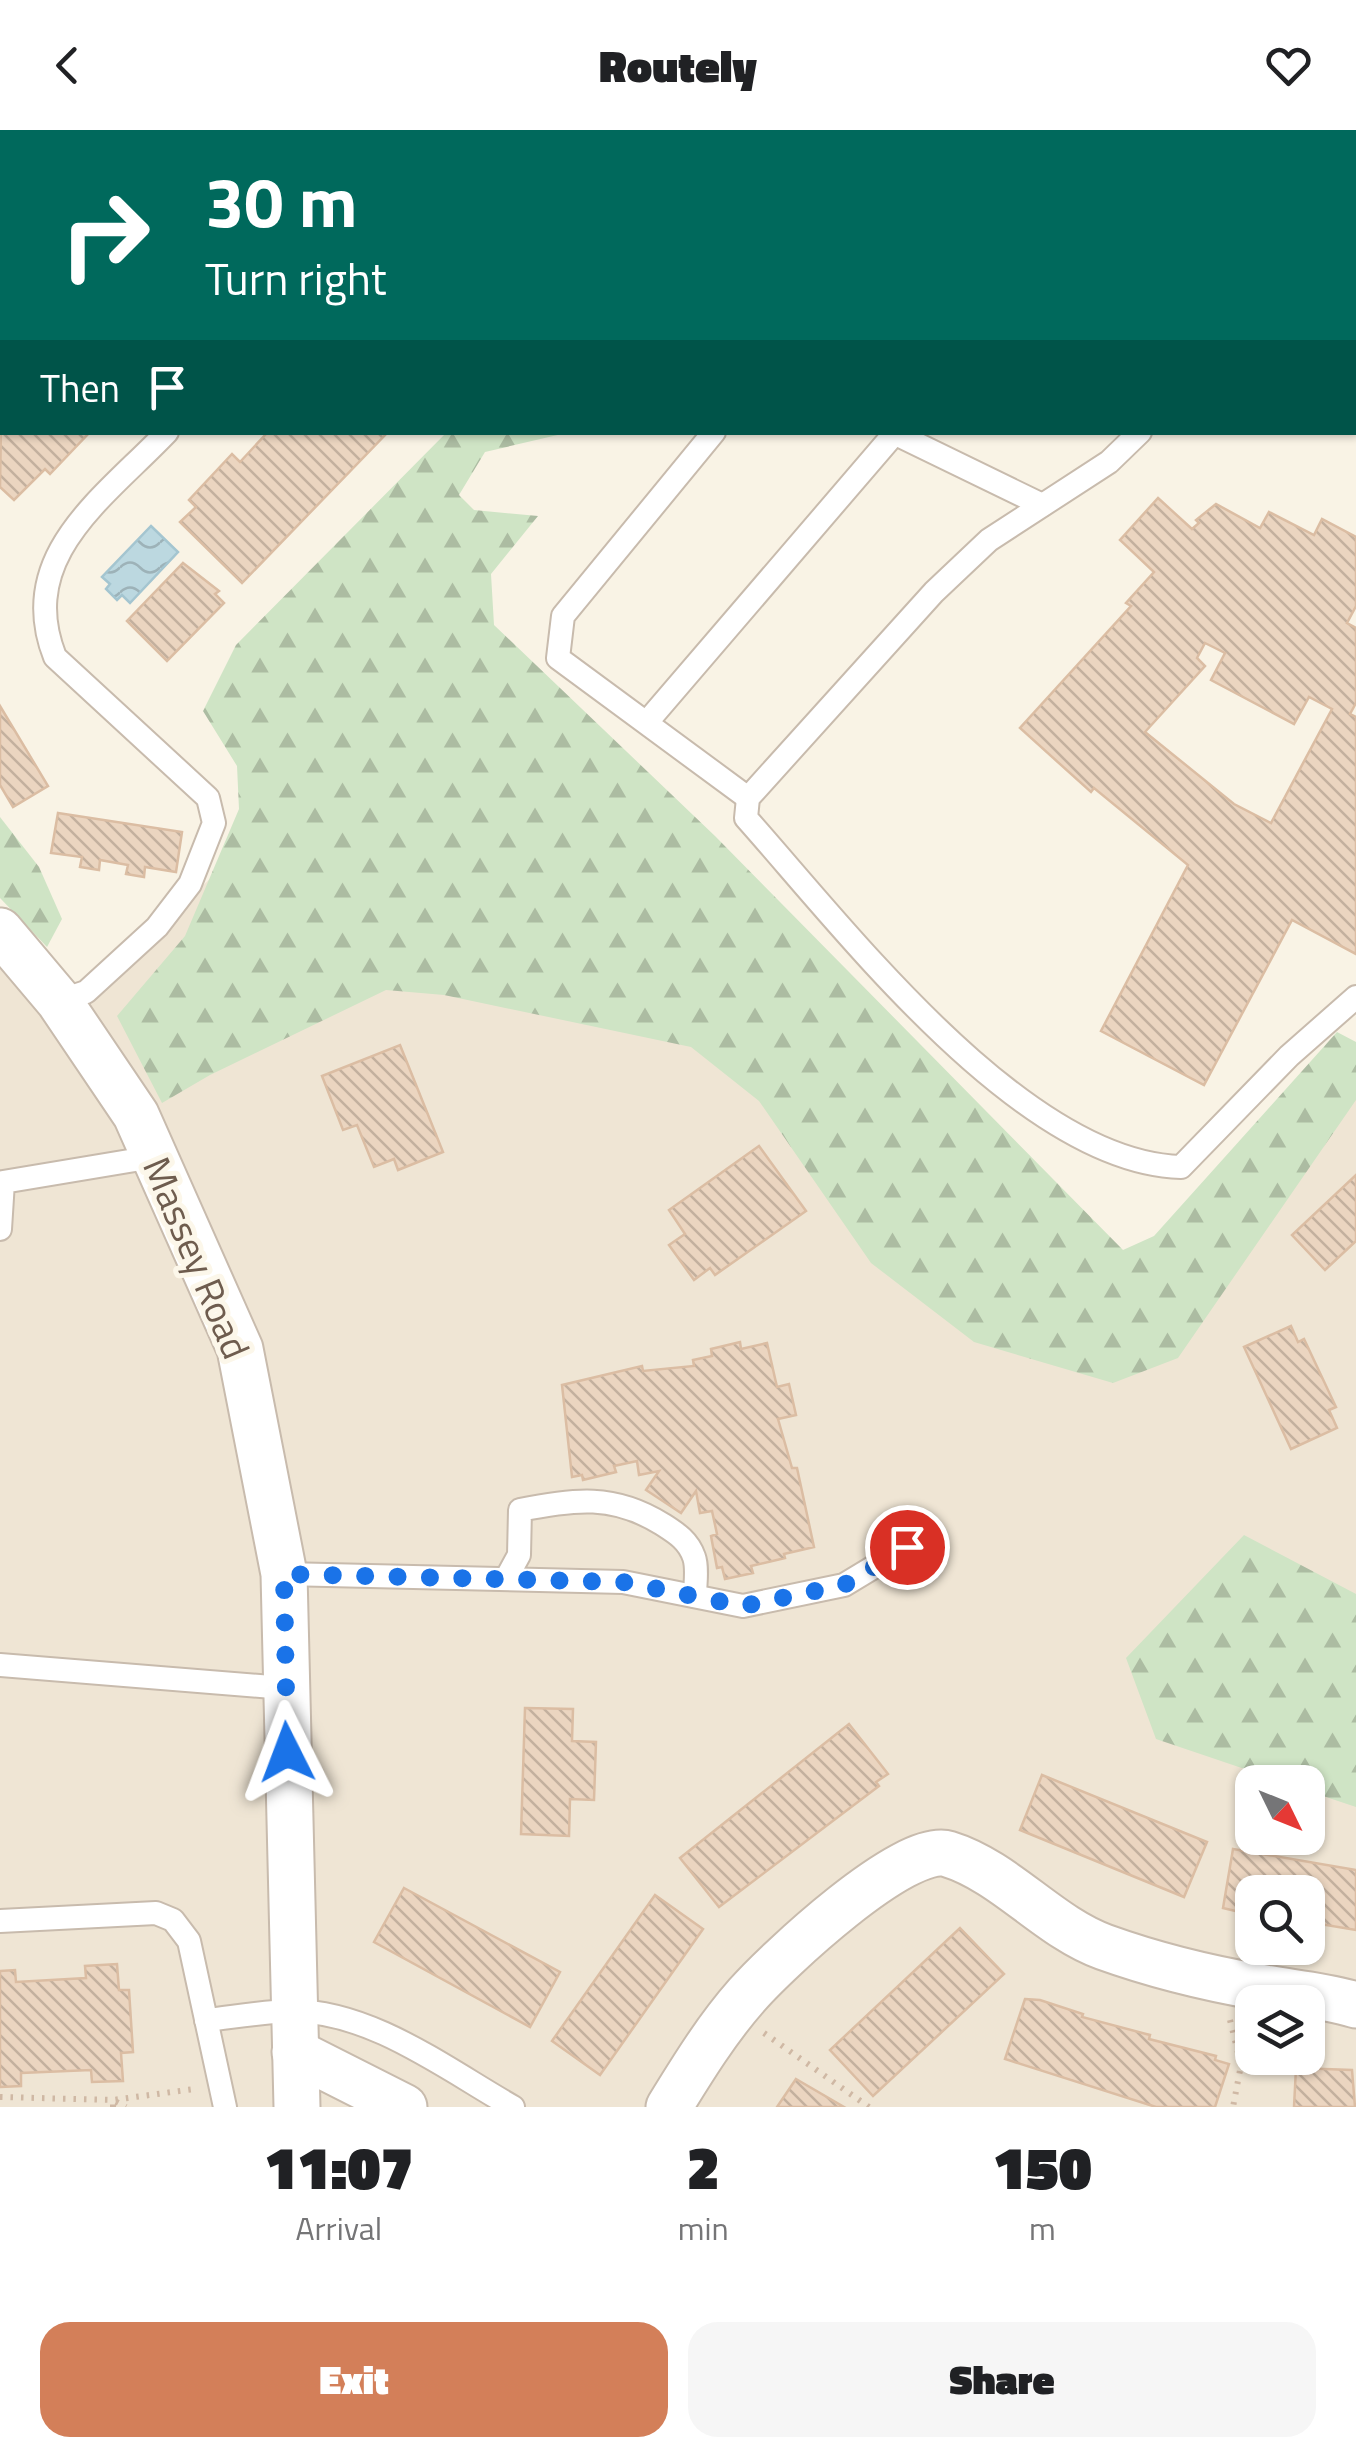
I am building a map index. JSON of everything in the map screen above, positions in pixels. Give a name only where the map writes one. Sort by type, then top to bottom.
[{"type":"street","name":"Massey Road","points":[[0,931],[59,1001],[136,1115],[240,1349],[284,1574],[297,2107]]},
{"type":"street","points":[[669,2107],[734,2011],[796,1946],[903,1865],[944,1852],[976,1866],[1065,1931],[1106,1948],[1220,1980],[1356,2005]]},
{"type":"street","points":[[293,2032],[404,2107]]},
{"type":"lane","points":[[59,1001],[86,992],[158,927],[190,884],[214,822],[208,798],[55,657],[43,625],[43,594],[52,560],[74,530],[164,435]]},
{"type":"lane","points":[[712,435],[563,616],[558,658],[748,798]]},
{"type":"lane","points":[[647,722],[891,435]]},
{"type":"lane","points":[[897,435],[1042,505]]},
{"type":"lane","points":[[1137,435],[1109,462],[989,540],[934,592],[748,798],[746,818],[879,968],[992,1079],[1120,1158],[1152,1166],[1180,1166],[1289,1056],[1356,997]]},
{"type":"lane","points":[[0,1229],[2,1182],[152,1156]]},
{"type":"lane","points":[[507,1577],[520,1554],[520,1510],[565,1501],[606,1502],[635,1507],[682,1537],[695,1559],[696,1596]]},
{"type":"lane","points":[[284,1574],[623,1582],[743,1606],[844,1585],[907,1547]]},
{"type":"lane","points":[[0,1665],[284,1688]]},
{"type":"lane","points":[[0,1921],[156,1913],[173,1920],[189,1941],[223,2097]]},
{"type":"lane","points":[[206,2020],[293,2032],[349,2020],[402,2044],[513,2107]]},
{"type":"path","points":[[1220,1980],[1240,2065],[1233,2107]]},
{"type":"path","points":[[734,2011],[869,2107]]},
{"type":"path","points":[[0,2096],[113,2103],[223,2097]]},
{"type":"path","points":[[70,2098],[89,2107]]},
{"type":"path","points":[[113,2103],[126,2107]]},
{"type":"shaded area","points":[[331,628],[1105,1295],[1356,1046],[1356,2107],[0,2107],[0,952],[87,992],[250,842]]},
{"type":"green space","points":[[444,435],[558,435],[485,452],[459,495],[474,510],[538,516],[491,574],[494,625],[715,836],[1123,1250],[1154,1236],[1337,1032],[1356,1042],[1356,1100],[1178,1358],[1113,1383],[974,1342],[871,1263],[759,1101],[691,1047],[444,995],[386,990],[210,1075],[162,1103],[117,1016],[185,936],[239,809],[237,766],[203,711],[236,645]]},
{"type":"green space","points":[[0,817],[39,867],[62,919],[47,947],[0,898]]},
{"type":"green space","points":[[1244,1535],[1356,1594],[1356,1807],[1325,1797],[1325,1765],[1235,1766],[1156,1739],[1126,1658]]},
{"type":"water","points":[[151,526],[178,552],[130,603],[122,595],[117,600],[106,589],[110,584],[102,577]]},
{"type":"building","points":[[1,435],[87,435],[50,474],[45,469],[14,500],[0,487]]},
{"type":"building","points":[[265,435],[385,435],[242,583],[180,522],[196,507],[189,500],[232,454],[240,462]]},
{"type":"building","points":[[1158,498],[1192,529],[1199,523],[1196,520],[1216,504],[1260,528],[1269,512],[1314,535],[1322,519],[1356,537],[1356,606],[1347,623],[1356,628],[1356,703],[1350,714],[1356,717],[1356,954],[1292,920],[1204,1085],[1101,1031],[1188,865],[1094,788],[1091,792],[1020,728],[1131,606],[1126,603],[1154,572],[1120,540]],"holes":[[[1205,643],[1225,653],[1211,680],[1294,724],[1309,697],[1332,709],[1271,823],[1234,804],[1145,732],[1205,666],[1197,658]]]},
{"type":"building","points":[[183,563],[219,591],[215,594],[224,603],[167,661],[127,621]]},
{"type":"building","points":[[0,706],[48,786],[13,807],[0,785]]},
{"type":"building","points":[[58,813],[182,832],[176,872],[145,867],[144,877],[126,874],[128,865],[100,860],[99,870],[80,867],[82,857],[51,853]]},
{"type":"building","points":[[400,1045],[443,1152],[398,1170],[394,1159],[374,1167],[357,1125],[343,1130],[322,1076]]},
{"type":"building","points":[[759,1146],[806,1211],[715,1275],[710,1268],[694,1280],[669,1245],[685,1234],[669,1210]]},
{"type":"building","points":[[1356,1175],[1356,1241],[1325,1270],[1292,1235]]},
{"type":"building","points":[[1291,1326],[1298,1342],[1304,1339],[1336,1407],[1329,1410],[1337,1428],[1291,1449],[1244,1347]]},
{"type":"building","points":[[740,1342],[741,1349],[767,1343],[777,1387],[789,1384],[796,1415],[778,1419],[792,1468],[797,1468],[814,1547],[751,1566],[753,1573],[725,1579],[722,1567],[717,1568],[711,1536],[717,1534],[712,1511],[700,1513],[696,1491],[681,1513],[646,1490],[659,1471],[639,1475],[637,1461],[614,1466],[616,1472],[583,1480],[582,1475],[572,1477],[562,1385],[642,1366],[643,1371],[694,1366],[693,1360],[712,1356],[711,1349]]},
{"type":"building","points":[[525,1708],[573,1709],[572,1741],[596,1742],[594,1800],[570,1799],[569,1836],[521,1834]]},
{"type":"building","points":[[849,1724],[888,1774],[876,1782],[879,1786],[719,1907],[680,1858]]},
{"type":"building","points":[[1042,1775],[1207,1842],[1184,1897],[1020,1830]]},
{"type":"building","points":[[1233,1849],[1235,1855],[1268,1855],[1356,1870],[1356,1930],[1325,1925],[1325,1875],[1235,1875],[1235,1911],[1223,1908]]},
{"type":"building","points":[[404,1888],[560,1972],[530,2027],[374,1942]]},
{"type":"building","points":[[655,1895],[703,1929],[600,2075],[552,2041]]},
{"type":"building","points":[[960,1928],[1004,1974],[873,2096],[830,2050]]},
{"type":"building","points":[[117,1964],[119,1990],[129,1990],[133,2052],[121,2053],[123,2081],[92,2082],[91,2070],[21,2073],[21,2086],[0,2087],[0,1971],[15,1970],[16,1982],[86,1978],[85,1966]]},
{"type":"building","points":[[1025,1999],[1040,2000],[1083,2014],[1082,2017],[1150,2035],[1149,2039],[1216,2056],[1215,2060],[1229,2064],[1215,2107],[1156,2107],[1005,2059]]},
{"type":"building","points":[[1325,2069],[1352,2070],[1355,2107],[1294,2107],[1296,2075],[1325,2075]]},
{"type":"building","points":[[796,2079],[844,2107],[777,2107]]},
{"type":"route","points":[[287,1752],[284,1574],[378,1572],[623,1582],[743,1606],[844,1585],[907,1547]]}]
